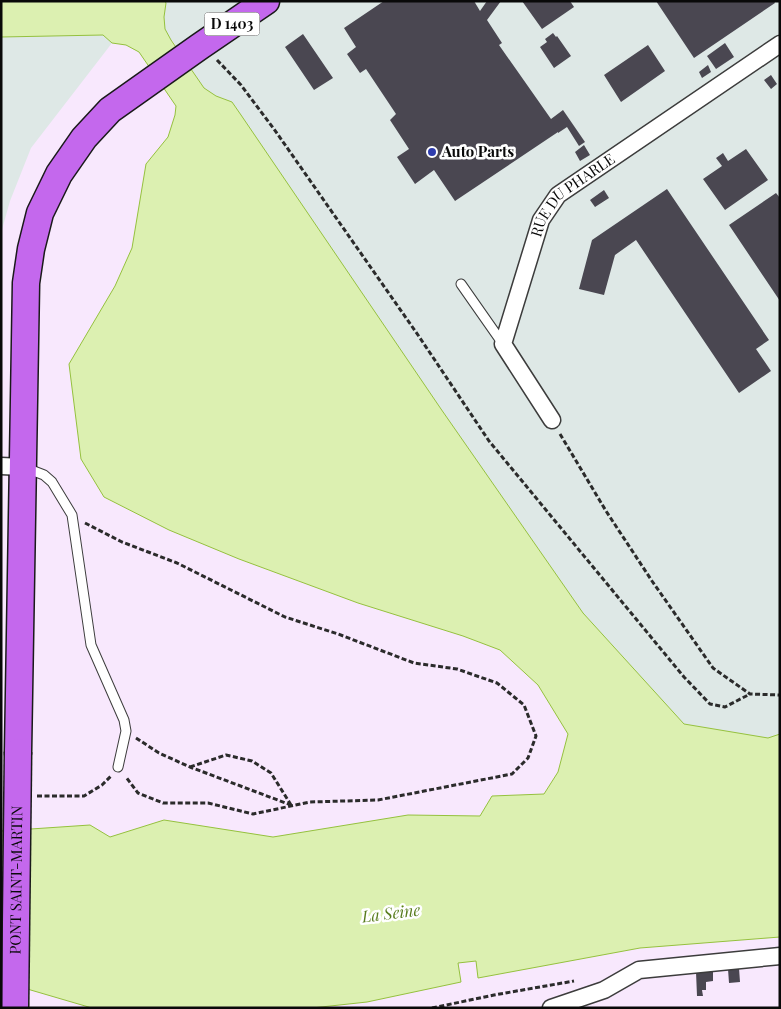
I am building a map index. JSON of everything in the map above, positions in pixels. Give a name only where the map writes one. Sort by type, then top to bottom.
[{"type":"main road","name":"D 1403","points":[[12,467],[30,249],[40,214],[59,174],[84,138],[110,110],[144,85],[207,52],[266,1]]},
{"type":"main road","name":"PONT SAINT-MARTIN","points":[[12,467],[18,752],[15,1008]]},
{"type":"street","name":"RUE DU PHARLE","points":[[503,344],[541,220],[558,195],[780,44]]},
{"type":"street","points":[[503,344],[552,420]]},
{"type":"street","points":[[551,1008],[604,990],[639,970],[780,956]]},
{"type":"lane","points":[[461,284],[503,344]]},
{"type":"lane","points":[[12,467],[44,475],[52,482],[72,516],[91,645],[124,720],[126,731],[118,767]]},
{"type":"path","points":[[207,52],[241,84],[274,129],[489,440],[684,677],[710,704],[725,707],[750,694],[780,695]]},
{"type":"path","points":[[552,420],[606,511],[713,668],[750,694]]},
{"type":"path","points":[[29,796],[84,796],[102,785],[118,767],[138,794],[162,803],[208,803],[253,814],[310,802],[378,800],[512,774],[528,758],[536,736],[524,705],[497,683],[457,669],[414,663],[338,634],[285,617],[177,563],[122,542],[72,516]]},
{"type":"path","points":[[126,731],[159,753],[291,806]]},
{"type":"path","points":[[190,767],[226,755],[252,761],[270,773],[291,806]]},
{"type":"path","points":[[432,1008],[581,980]]},
{"type":"shaded area","points":[[1,1],[780,1],[780,734],[768,738],[684,724],[583,613],[441,409],[232,102],[216,96],[204,88],[172,40],[144,59],[139,52],[126,45],[112,43],[31,148],[10,201],[1,233]]},
{"type":"water","name":"La Seine","points":[[1,1],[165,1],[165,29],[171,40],[204,88],[216,96],[232,102],[441,409],[583,613],[684,724],[768,738],[780,734],[780,937],[640,948],[478,978],[476,961],[458,963],[461,982],[367,1002],[312,1008],[92,1008],[17,986],[1,989],[1,831],[90,825],[110,837],[164,820],[273,837],[408,815],[480,816],[492,796],[544,794],[558,772],[568,734],[538,685],[500,650],[463,636],[358,603],[239,559],[169,530],[104,497],[81,459],[69,364],[115,286],[132,248],[146,164],[168,137],[176,106],[139,52],[126,45],[112,43],[103,35],[1,37]]},
{"type":"building","points":[[384,1],[474,1],[480,11],[487,1],[501,1],[487,20],[502,43],[499,45],[551,119],[563,110],[585,142],[579,146],[567,127],[455,201],[434,170],[415,184],[397,157],[409,149],[390,120],[396,114],[366,69],[360,73],[347,54],[356,47],[344,28]]},
{"type":"building","points":[[522,1],[570,1],[574,7],[542,29]]},
{"type":"building","points":[[656,1],[774,1],[775,3],[694,58]]},
{"type":"building","points":[[553,33],[571,56],[554,68],[540,47],[547,42],[545,39]]},
{"type":"building","points":[[303,34],[333,78],[314,90],[285,47]]},
{"type":"building","points":[[725,43],[734,57],[716,69],[707,56]]},
{"type":"building","points":[[648,45],[665,71],[621,102],[604,75]]},
{"type":"building","points":[[708,65],[711,72],[702,78],[699,72]]},
{"type":"building","points":[[771,75],[777,84],[771,89],[764,80]]},
{"type":"building","points":[[584,145],[590,155],[580,161],[575,152]]},
{"type":"building","points":[[746,149],[768,180],[725,210],[703,179],[722,166],[716,158],[723,153],[728,161]]},
{"type":"building","points":[[667,189],[769,340],[756,349],[771,371],[739,393],[636,240],[615,255],[604,295],[579,289],[592,240]]},
{"type":"building","points":[[604,190],[609,198],[595,207],[590,200]]},
{"type":"building","points":[[776,193],[780,198],[780,301],[729,225]]},
{"type":"building","points":[[739,968],[740,982],[729,983],[728,969]]},
{"type":"building","points":[[713,970],[713,981],[706,982],[706,990],[702,990],[703,996],[697,996],[696,972]]},
{"type":"place","name":"Auto Parts","points":[[432,152]]}]
